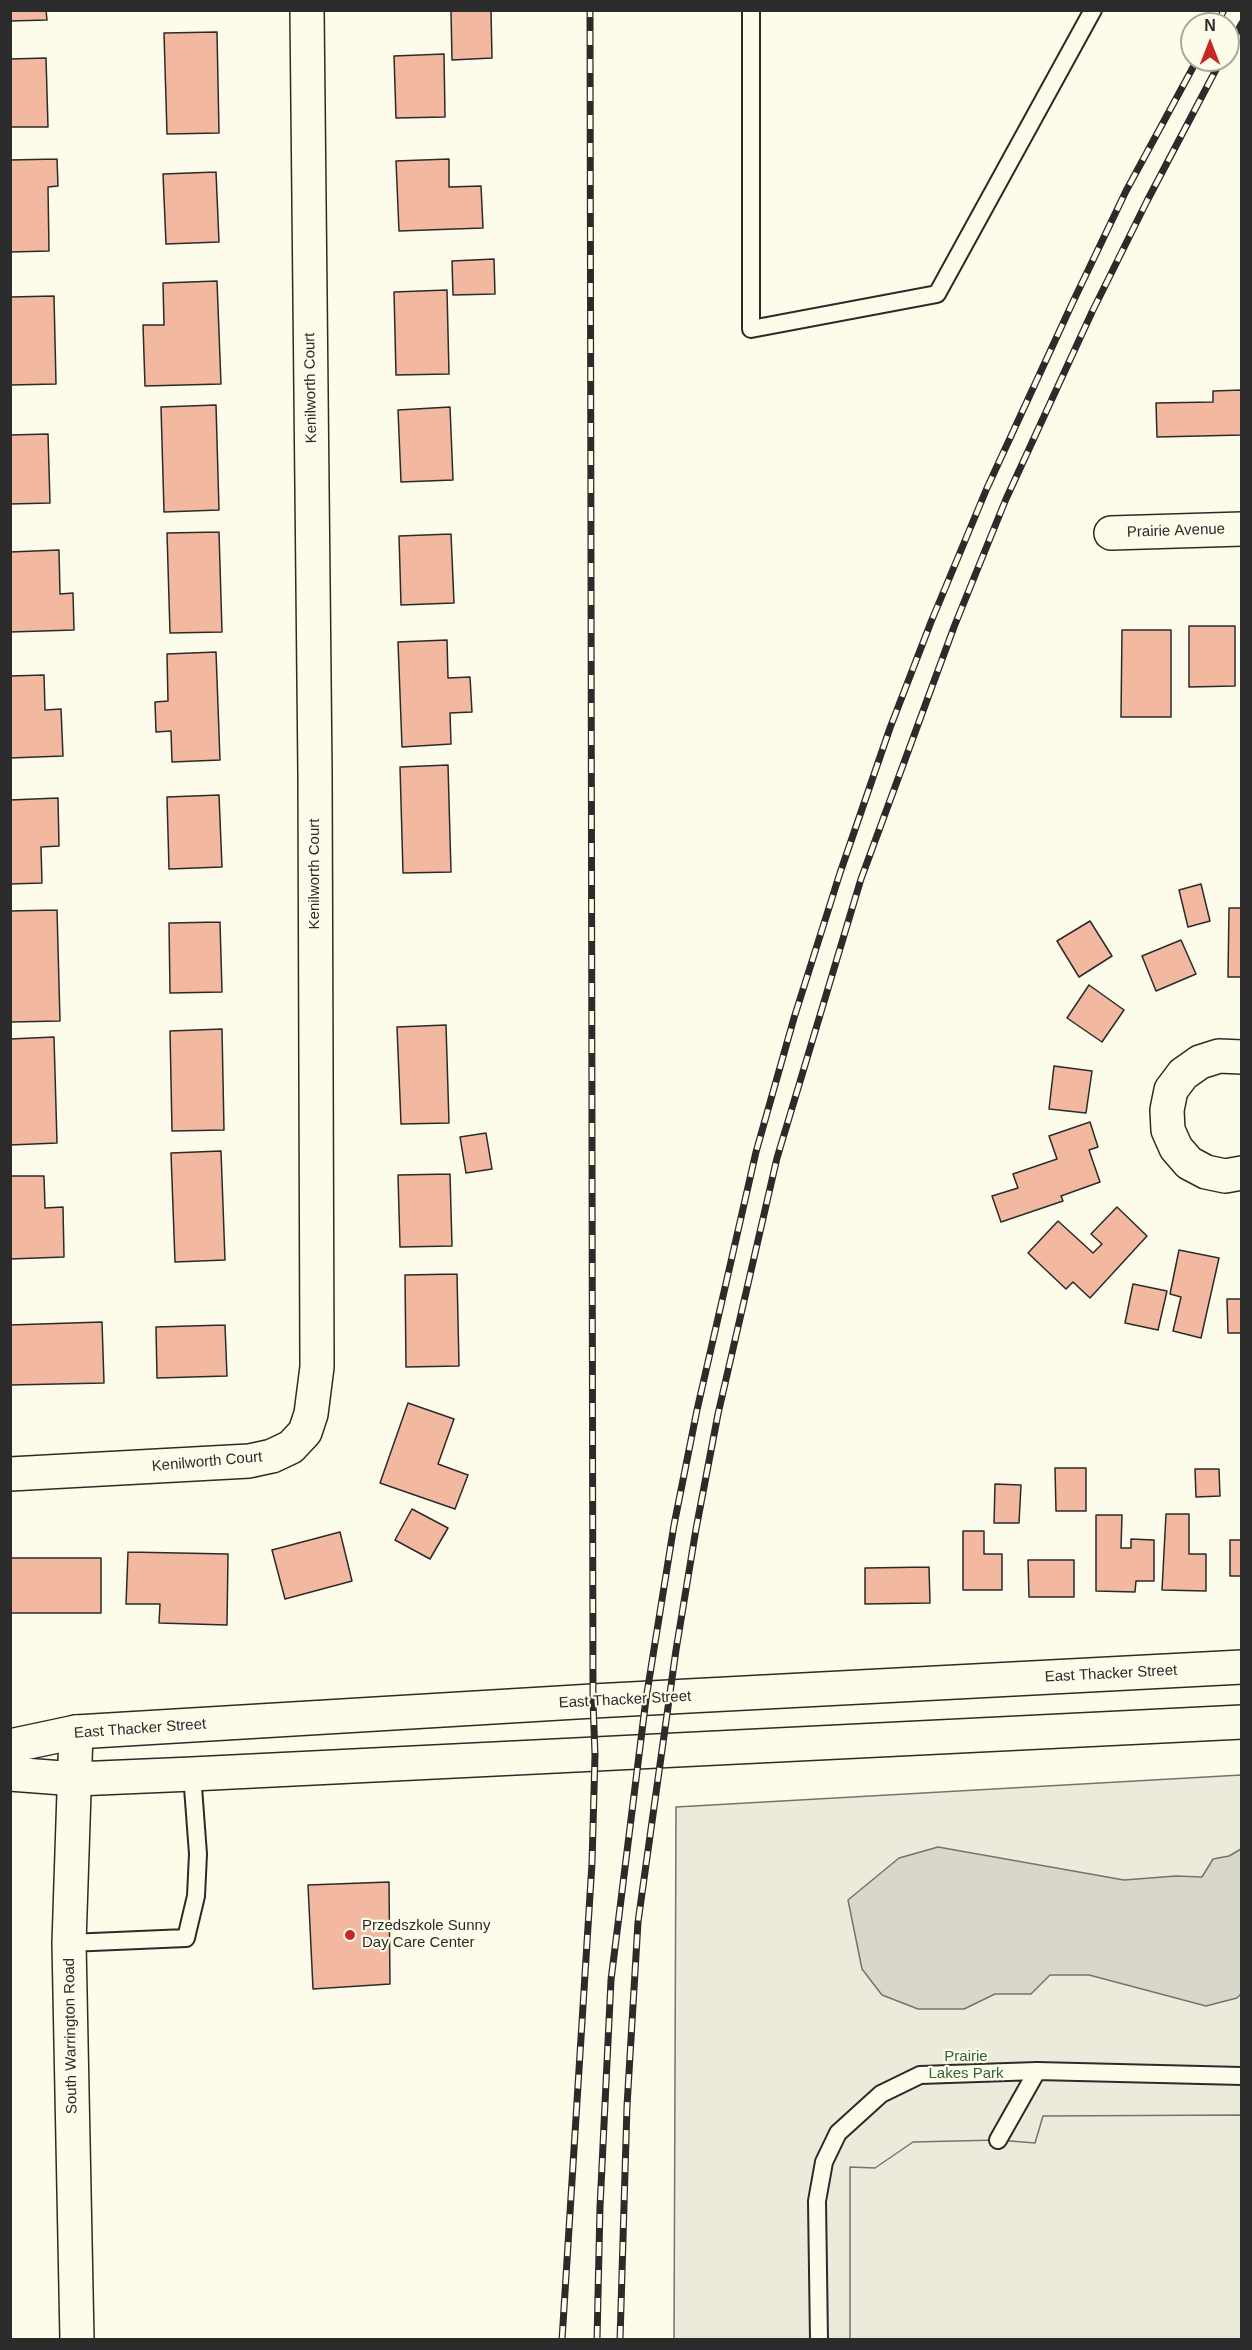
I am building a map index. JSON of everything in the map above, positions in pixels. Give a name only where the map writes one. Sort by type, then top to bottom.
[{"type":"street","name":"Kenilworth Court","points":[[10,1474],[249,1461],[272,1456],[291,1447],[305,1432],[311,1414],[317,1367],[315,762],[308,10]]},
{"type":"street","name":"Prairie Avenue","points":[[1111,533],[1242,529]]},
{"type":"street","points":[[1242,1057],[1219,1056],[1200,1062],[1183,1074],[1172,1090],[1167,1110],[1168,1130],[1176,1148],[1189,1163],[1206,1172],[1225,1176],[1242,1173]]},
{"type":"street","name":"East Thacker Street","points":[[10,1746],[76,1732],[593,1701],[1242,1667]]},
{"type":"street","points":[[10,1774],[76,1779],[1242,1722]]},
{"type":"street","name":"South Warrington Road","points":[[76,1732],[69,1943],[77,2340]]},
{"type":"lane","points":[[751,10],[751,329],[937,294],[1093,10]]},
{"type":"lane","points":[[69,1943],[186,1938],[196,1896],[198,1854],[192,1774]]},
{"type":"lane","points":[[819,2340],[817,2201],[824,2162],[838,2133],[881,2094],[920,2075],[1037,2071],[1242,2076]]},
{"type":"lane","points":[[998,2140],[1037,2071]]},
{"type":"green space","name":"Prairie Lakes Park","points":[[1241,1775],[1241,2339],[674,2340],[676,1807]]},
{"type":"shaded area","points":[[938,1847],[1124,1880],[1176,1876],[1202,1877],[1213,1859],[1229,1856],[1241,1849],[1241,1994],[1237,1998],[1206,2006],[1089,1975],[1050,1975],[1031,1994],[995,1994],[964,2009],[918,2009],[882,1995],[862,1969],[848,1900],[899,1858]]},
{"type":"shaded area","points":[[1241,2115],[1241,2339],[850,2339],[850,2167],[875,2168],[913,2142],[998,2140],[1035,2143],[1043,2116]]},
{"type":"building","points":[[10,10],[46,10],[47,20],[10,21]]},
{"type":"building","points":[[491,10],[492,58],[452,60],[451,11]]},
{"type":"building","points":[[217,32],[219,133],[167,134],[164,33]]},
{"type":"building","points":[[444,54],[445,117],[396,118],[394,56]]},
{"type":"building","points":[[46,58],[48,127],[10,127],[10,59]]},
{"type":"building","points":[[57,159],[58,186],[48,187],[49,251],[10,252],[10,160]]},
{"type":"building","points":[[449,159],[449,187],[481,186],[483,228],[399,231],[396,161]]},
{"type":"building","points":[[216,172],[219,242],[166,244],[163,174]]},
{"type":"building","points":[[494,259],[495,294],[453,295],[452,261]]},
{"type":"building","points":[[217,281],[221,384],[145,386],[143,325],[164,325],[163,283]]},
{"type":"building","points":[[447,290],[449,374],[396,375],[394,292]]},
{"type":"building","points":[[54,296],[56,384],[10,385],[10,297]]},
{"type":"building","points":[[1242,390],[1242,435],[1157,437],[1156,403],[1213,402],[1213,391]]},
{"type":"building","points":[[216,405],[219,510],[164,512],[161,407]]},
{"type":"building","points":[[450,407],[453,480],[401,482],[398,410]]},
{"type":"building","points":[[48,434],[50,503],[10,504],[10,435]]},
{"type":"building","points":[[219,532],[222,632],[170,633],[167,533]]},
{"type":"building","points":[[451,534],[454,603],[401,605],[399,536]]},
{"type":"building","points":[[59,550],[60,594],[73,593],[74,630],[10,632],[10,552]]},
{"type":"building","points":[[1189,626],[1235,626],[1235,686],[1189,687]]},
{"type":"building","points":[[1122,630],[1171,630],[1171,717],[1121,717]]},
{"type":"building","points":[[447,640],[448,678],[470,677],[472,712],[450,713],[451,744],[402,747],[398,642]]},
{"type":"building","points":[[216,652],[220,760],[172,762],[171,731],[156,732],[155,702],[168,701],[167,654]]},
{"type":"building","points":[[44,675],[45,710],[61,709],[63,756],[10,758],[10,676]]},
{"type":"building","points":[[448,765],[451,872],[403,873],[400,767]]},
{"type":"building","points":[[219,795],[222,867],[169,869],[167,797]]},
{"type":"building","points":[[58,798],[59,846],[41,847],[42,883],[10,884],[10,800]]},
{"type":"building","points":[[1201,884],[1210,921],[1188,927],[1179,890]]},
{"type":"building","points":[[1229,908],[1242,908],[1242,977],[1228,977]]},
{"type":"building","points":[[57,910],[60,1021],[10,1022],[10,911]]},
{"type":"building","points":[[1090,921],[1112,956],[1079,977],[1057,941]]},
{"type":"building","points":[[220,922],[222,992],[170,993],[169,923]]},
{"type":"building","points":[[1181,940],[1196,974],[1156,991],[1142,956]]},
{"type":"building","points":[[1089,985],[1124,1010],[1102,1042],[1067,1018]]},
{"type":"building","points":[[446,1025],[449,1123],[401,1124],[397,1027]]},
{"type":"building","points":[[222,1029],[224,1130],[172,1131],[170,1031]]},
{"type":"building","points":[[54,1037],[57,1143],[10,1145],[10,1039]]},
{"type":"building","points":[[1054,1066],[1092,1071],[1086,1113],[1049,1109]]},
{"type":"building","points":[[1090,1122],[1098,1147],[1089,1150],[1100,1182],[1061,1196],[1063,1201],[1001,1222],[992,1196],[1018,1188],[1013,1174],[1057,1159],[1049,1136]]},
{"type":"building","points":[[486,1133],[492,1169],[466,1173],[460,1137]]},
{"type":"building","points":[[221,1151],[225,1260],[175,1262],[171,1153]]},
{"type":"building","points":[[450,1174],[452,1246],[400,1247],[398,1175]]},
{"type":"building","points":[[10,1176],[44,1176],[45,1208],[63,1207],[64,1257],[10,1259]]},
{"type":"building","points":[[1117,1207],[1147,1236],[1090,1298],[1073,1282],[1066,1289],[1028,1253],[1058,1221],[1093,1253],[1102,1244],[1091,1234]]},
{"type":"building","points":[[1179,1250],[1219,1258],[1201,1338],[1173,1331],[1181,1297],[1170,1294]]},
{"type":"building","points":[[457,1274],[459,1366],[406,1367],[405,1275]]},
{"type":"building","points":[[1133,1284],[1167,1291],[1158,1330],[1125,1323]]},
{"type":"building","points":[[1227,1299],[1242,1299],[1242,1333],[1228,1333]]},
{"type":"building","points":[[102,1322],[104,1383],[10,1385],[10,1325]]},
{"type":"building","points":[[225,1325],[227,1376],[157,1378],[156,1327]]},
{"type":"building","points":[[408,1403],[454,1419],[438,1464],[468,1475],[455,1509],[380,1483]]},
{"type":"building","points":[[1055,1468],[1086,1468],[1086,1511],[1056,1511]]},
{"type":"building","points":[[1195,1469],[1219,1469],[1220,1496],[1196,1497]]},
{"type":"building","points":[[995,1484],[1021,1485],[1019,1523],[994,1523]]},
{"type":"building","points":[[412,1509],[448,1528],[430,1559],[395,1540]]},
{"type":"building","points":[[1166,1514],[1189,1514],[1189,1554],[1206,1554],[1206,1591],[1162,1590]]},
{"type":"building","points":[[1096,1515],[1122,1515],[1121,1548],[1131,1548],[1131,1539],[1154,1540],[1154,1581],[1136,1581],[1135,1592],[1096,1591]]},
{"type":"building","points":[[963,1531],[984,1531],[984,1554],[1002,1554],[1002,1590],[963,1590]]},
{"type":"building","points":[[340,1532],[352,1581],[285,1599],[272,1550]]},
{"type":"building","points":[[1230,1540],[1242,1540],[1242,1576],[1230,1576]]},
{"type":"building","points":[[128,1552],[228,1554],[227,1625],[159,1623],[160,1604],[126,1604]]},
{"type":"building","points":[[10,1558],[101,1558],[101,1613],[10,1613]]},
{"type":"building","points":[[1028,1560],[1074,1560],[1074,1597],[1029,1597]]},
{"type":"building","points":[[929,1567],[930,1603],[865,1604],[865,1568]]},
{"type":"building","name":"Przedszkole Sunny Day Care Center","points":[[389,1882],[390,1984],[313,1989],[308,1885]]},
{"type":"railway","points":[[562,2340],[592,1863],[595,1755],[593,1701],[590,10]]},
{"type":"railway","points":[[1240,27],[1242,23]]},
{"type":"railway","points":[[597,2340],[600,2207],[611,1980],[646,1699],[674,1525],[697,1410],[756,1152],[794,1018],[840,873],[890,728],[931,622],[987,488],[1071,306],[1126,191],[1190,72]]},
{"type":"railway","points":[[620,2340],[627,2106],[638,1922],[676,1650],[696,1529],[718,1414],[777,1158],[861,879],[954,627],[1006,499],[1092,312],[1215,72]]},
{"type":"place","name":"Przedszkole Sunny Day Care Center","points":[[350,1935]]}]
